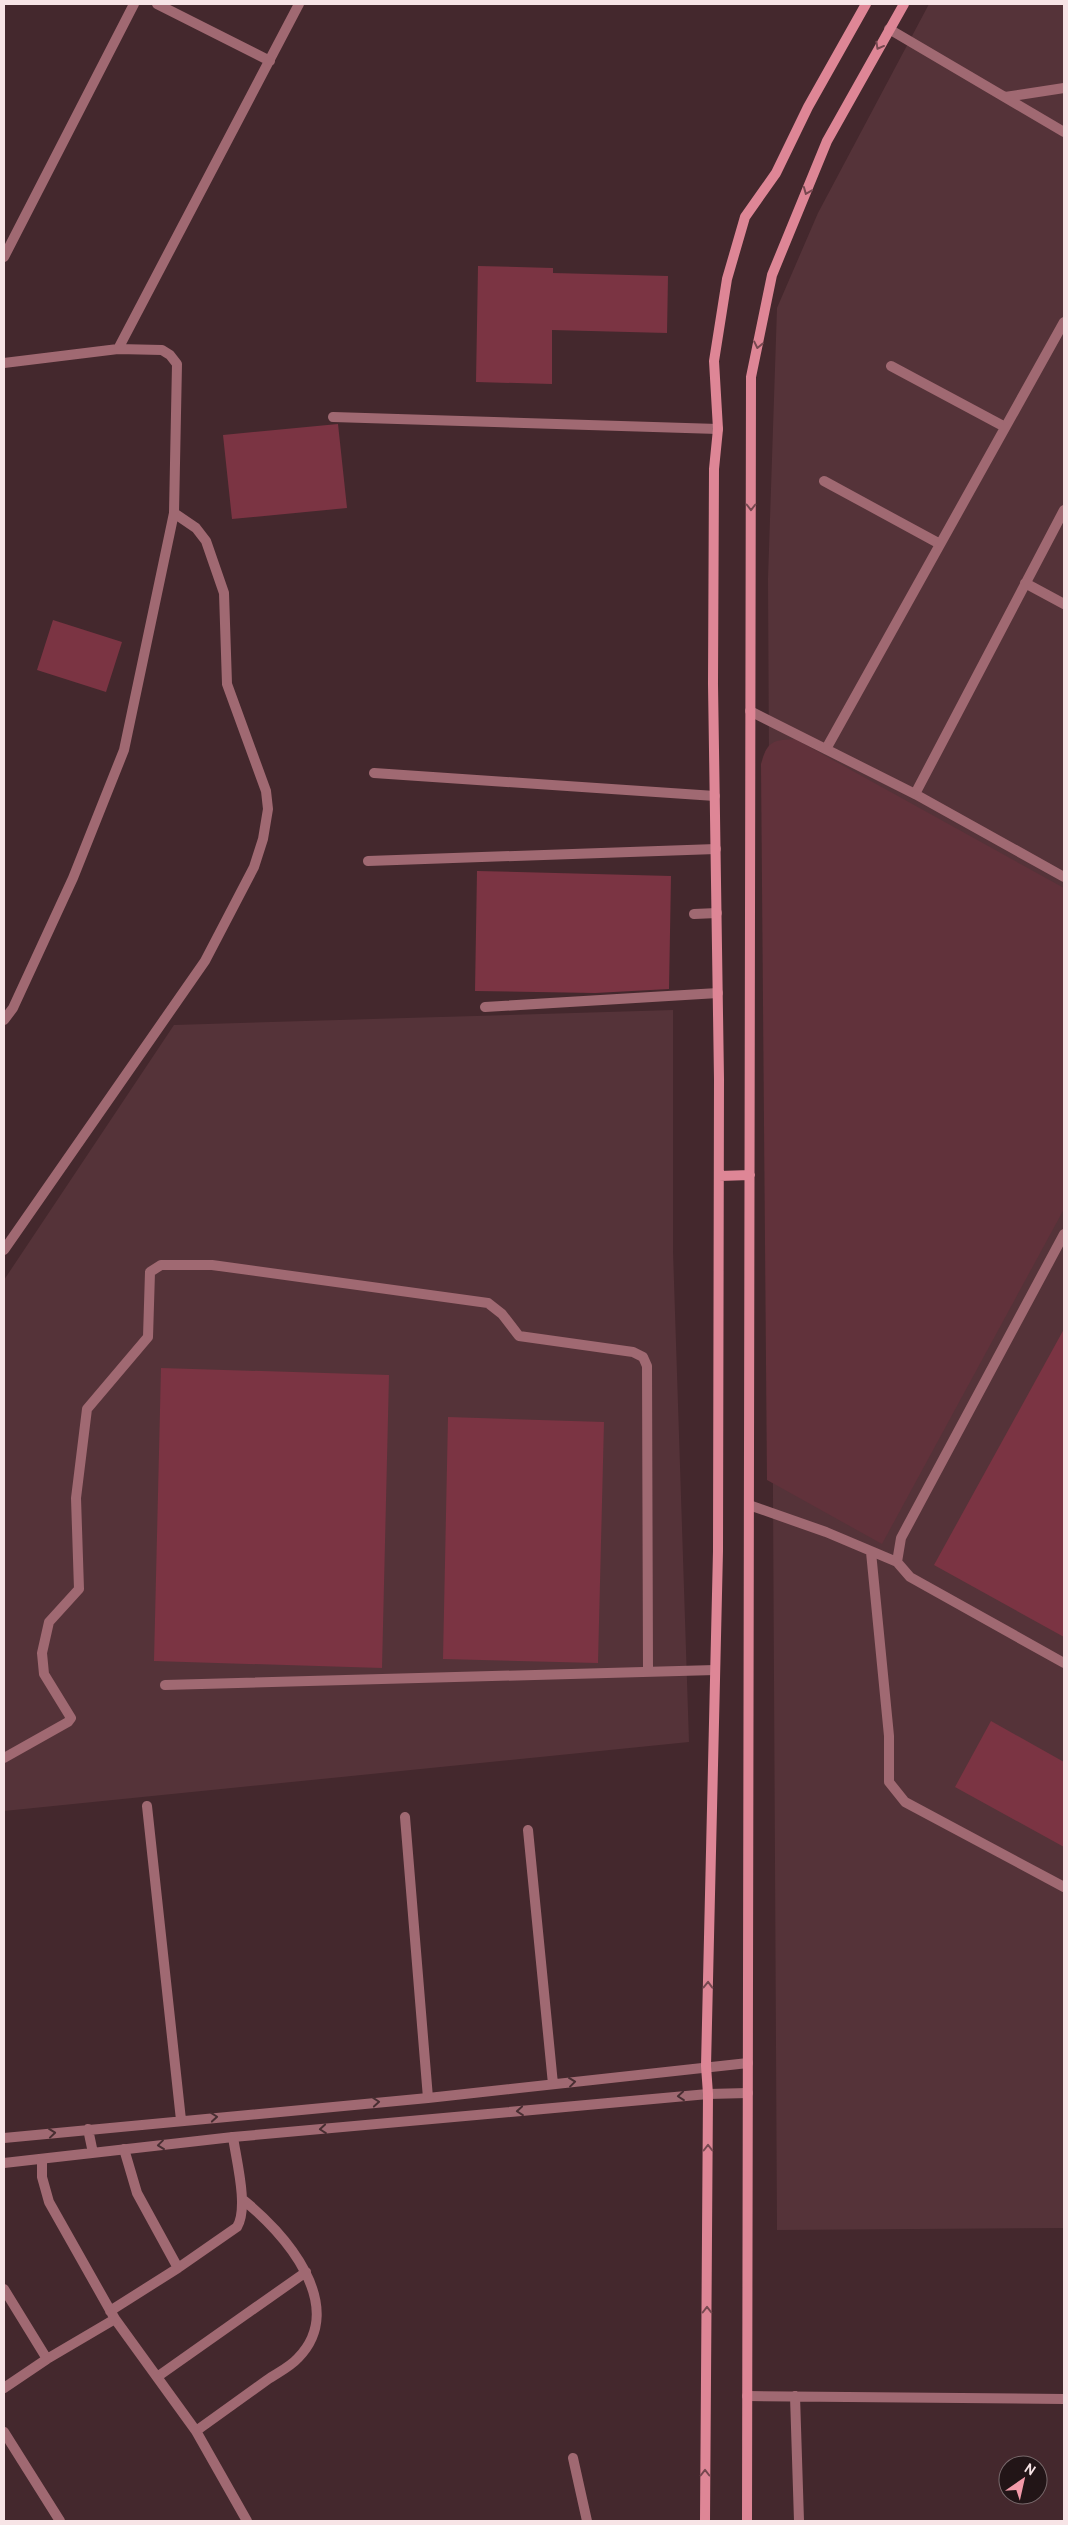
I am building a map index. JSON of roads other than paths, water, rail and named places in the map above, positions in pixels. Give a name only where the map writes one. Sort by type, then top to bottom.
[{"type":"street","points":[[4,257],[134,4]]},
{"type":"street","points":[[118,349],[299,4]]},
{"type":"street","points":[[705,2521],[708,2094],[706,2066],[718,1551],[719,1176],[714,479],[718,429],[714,361],[727,279],[745,218],[776,173],[808,106],[866,4]]},
{"type":"street","points":[[747,2521],[751,377],[772,275],[827,141],[904,4]]},
{"type":"street","points":[[161,5],[270,61]]},
{"type":"street","points":[[889,29],[1064,132]]},
{"type":"street","points":[[1005,97],[1064,88]]},
{"type":"street","points":[[826,749],[1064,322]]},
{"type":"street","points":[[4,363],[118,349],[162,350],[170,355],[177,364],[174,514],[124,750],[73,878],[13,1008],[4,1020]]},
{"type":"street","points":[[892,366],[1005,427]]},
{"type":"street","points":[[333,417],[718,429]]},
{"type":"street","points":[[824,481],[940,544]]},
{"type":"street","points":[[915,794],[1064,510]]},
{"type":"street","points":[[4,1250],[205,961],[254,867],[263,839],[268,809],[266,791],[227,684],[224,593],[206,540],[196,528],[174,514]]},
{"type":"street","points":[[1025,583],[1064,604]]},
{"type":"street","points":[[750,711],[915,794],[1064,877]]},
{"type":"street","points":[[374,773],[715,796]]},
{"type":"street","points":[[368,861],[716,849]]},
{"type":"street","points":[[694,914],[717,913]]},
{"type":"street","points":[[485,1007],[718,993]]},
{"type":"street","points":[[719,1176],[750,1175]]},
{"type":"street","points":[[897,1562],[901,1538],[1064,1234]]},
{"type":"street","points":[[4,1758],[68,1722],[71,1718],[44,1674],[42,1653],[49,1622],[79,1589],[76,1498],[87,1409],[148,1337],[150,1272],[161,1265],[212,1265],[488,1303],[502,1314],[520,1336],[633,1352],[643,1358],[647,1366],[648,1672]]},
{"type":"street","points":[[749,1505],[826,1532],[897,1562],[910,1577],[1064,1663]]},
{"type":"street","points":[[871,1552],[889,1736],[889,1782],[905,1802],[1064,1888]]},
{"type":"street","points":[[165,1685],[715,1670]]},
{"type":"street","points":[[148,1806],[181,2120]]},
{"type":"street","points":[[405,1817],[428,2098]]},
{"type":"street","points":[[528,1830],[553,2084]]},
{"type":"street","points":[[4,2138],[428,2098],[706,2066],[748,2063]]},
{"type":"street","points":[[4,2163],[233,2137],[708,2094],[748,2093]]},
{"type":"street","points":[[88,2129],[93,2153]]},
{"type":"street","points":[[4,2388],[112,2315],[236,2227],[240,2222],[242,2199],[233,2137]]},
{"type":"street","points":[[124,2150],[136,2193],[178,2268]]},
{"type":"street","points":[[42,2159],[42,2177],[48,2202],[112,2315],[196,2431],[247,2521]]},
{"type":"street","points":[[196,2431],[298,2358],[311,2340],[317,2323],[314,2289],[306,2272],[263,2215],[242,2199]]},
{"type":"street","points":[[157,2377],[306,2272]]},
{"type":"street","points":[[4,2289],[47,2359]]},
{"type":"street","points":[[747,2396],[1064,2399]]},
{"type":"street","points":[[795,2396],[799,2521]]},
{"type":"street","points":[[4,2432],[60,2521]]},
{"type":"street","points":[[572,2458],[588,2521]]}]
